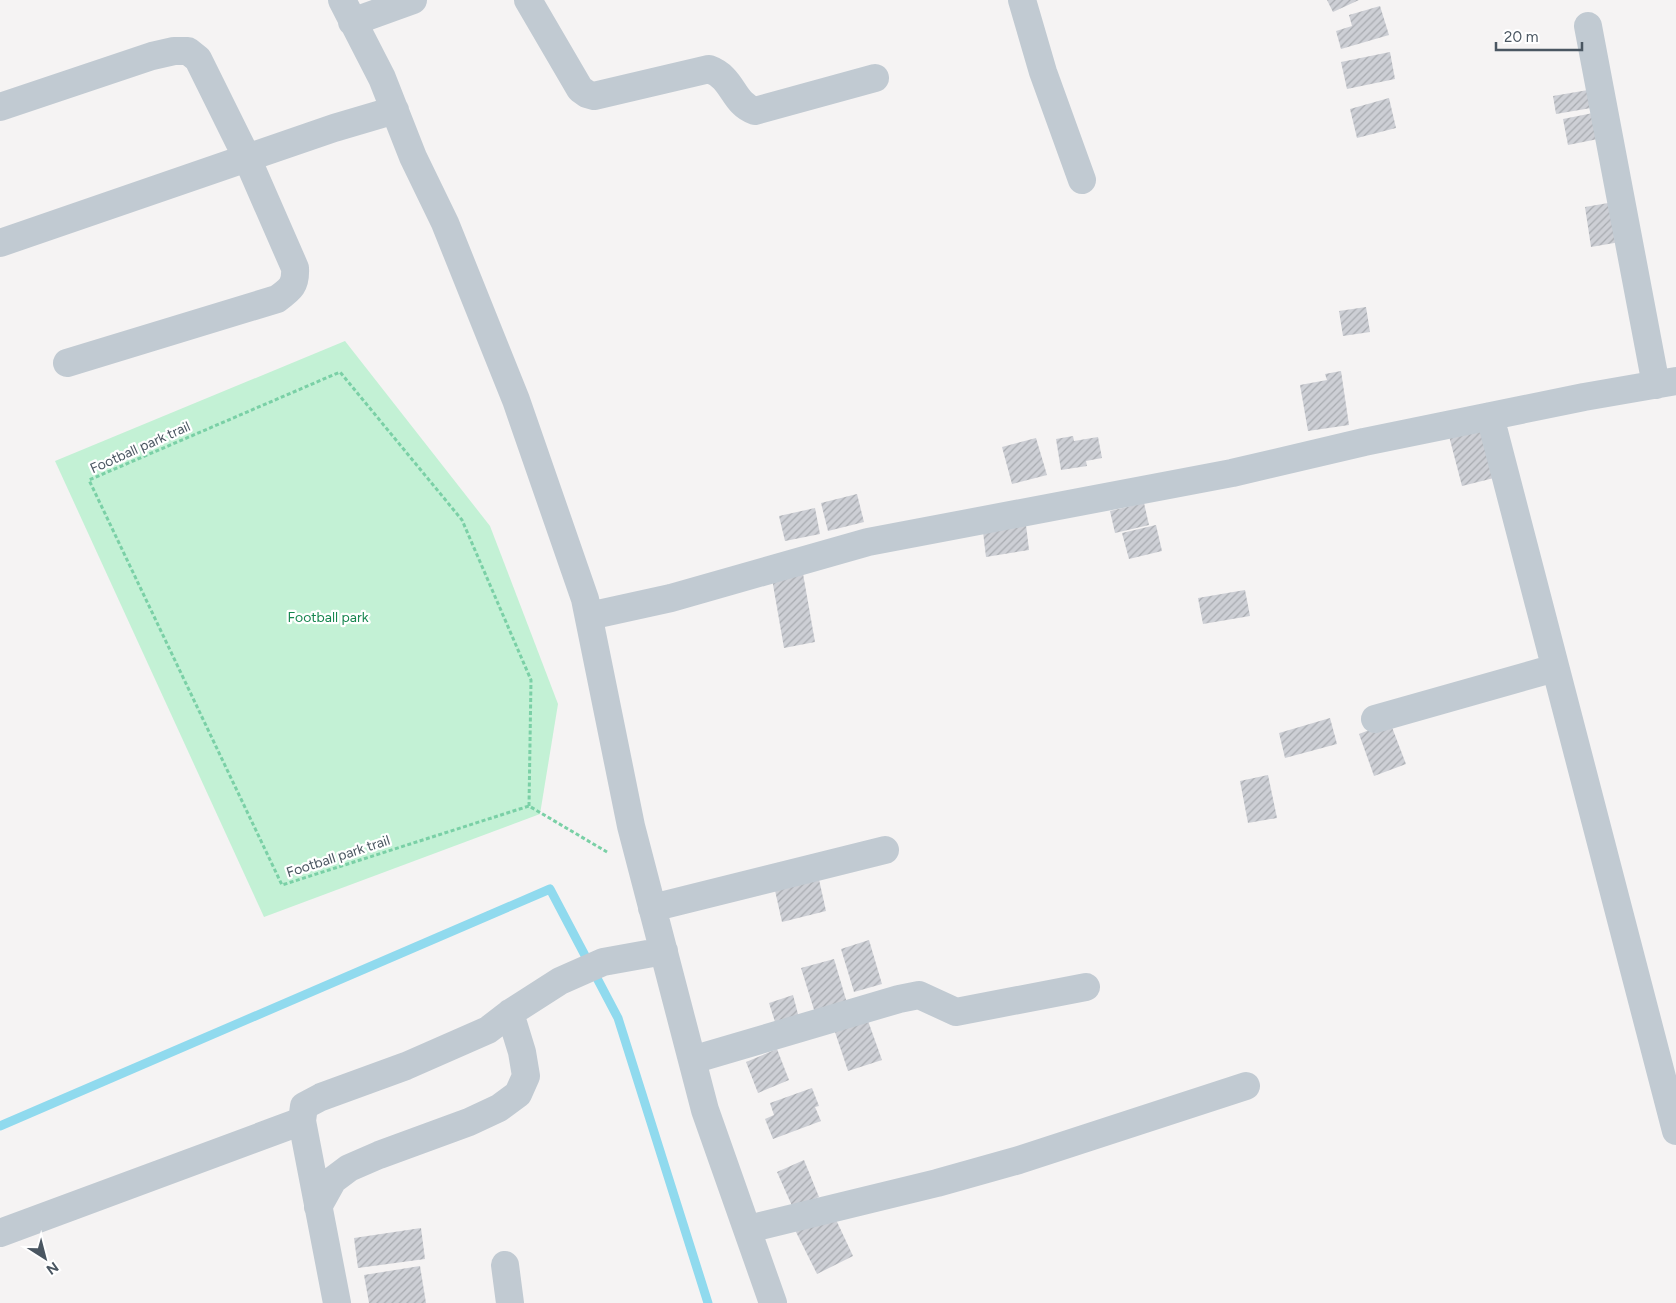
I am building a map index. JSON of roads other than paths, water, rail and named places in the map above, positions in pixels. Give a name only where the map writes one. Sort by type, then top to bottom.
[{"type":"street","points":[[413,0],[347,11],[382,78],[413,157],[445,223],[516,400],[586,599],[631,826],[705,1110],[773,1303]]},
{"type":"street","points":[[528,0],[580,89],[594,96],[709,69],[718,72],[727,80],[742,104],[755,111],[875,78]]},
{"type":"street","points":[[1022,0],[1043,72],[1082,180]]},
{"type":"street","points":[[589,616],[671,598],[868,542],[1232,473],[1364,442],[1666,383],[1588,26]]},
{"type":"street","points":[[0,107],[152,56],[174,51],[188,51],[198,59],[248,158],[295,268],[296,280],[289,291],[278,299],[67,363]]},
{"type":"street","points":[[0,242],[334,128],[395,110]]},
{"type":"street","points":[[1490,416],[1676,1132]]},
{"type":"street","points":[[1375,720],[1555,668]]},
{"type":"street","points":[[652,908],[885,850]]},
{"type":"street","points":[[337,1303],[302,1121],[304,1106],[321,1097],[443,1051],[488,1030],[510,1013],[560,981],[603,962],[664,951]]},
{"type":"street","points":[[692,1060],[899,999],[919,995],[956,1012],[1086,987]]},
{"type":"street","points":[[318,1207],[333,1180],[349,1168],[469,1122],[499,1108],[518,1094],[526,1076],[522,1052],[510,1013]]},
{"type":"street","points":[[748,1229],[937,1183],[1019,1160],[1246,1086]]},
{"type":"street","points":[[0,1233],[302,1121]]},
{"type":"street","points":[[505,1265],[510,1303]]},
{"type":"waterway","points":[[0,1126],[550,889],[618,1018],[708,1303]]},
{"type":"park label","name":"Football park","points":[[328,617]]}]
